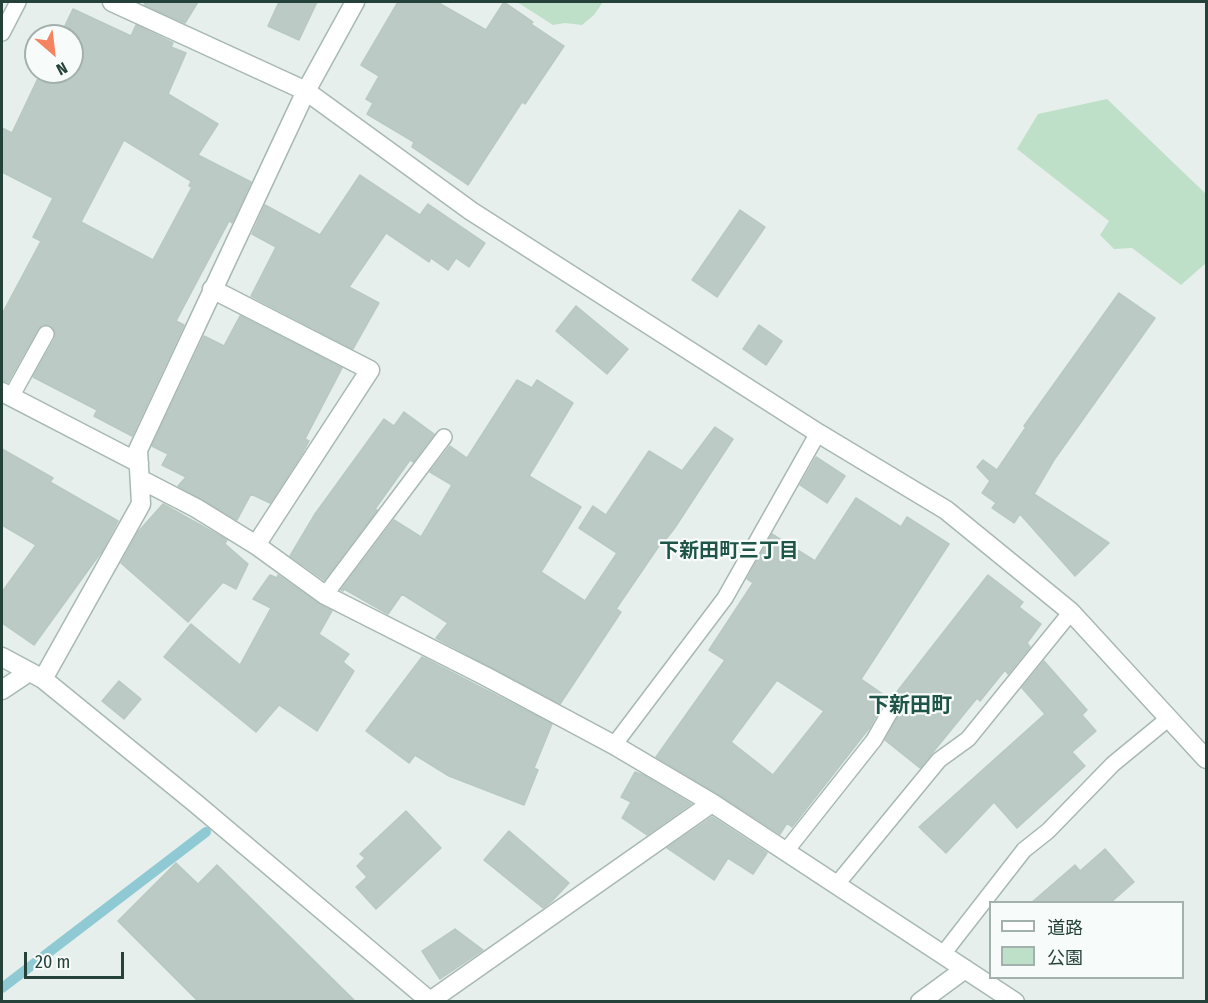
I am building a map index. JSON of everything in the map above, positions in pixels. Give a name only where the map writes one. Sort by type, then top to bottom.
[{"type":"street","points":[[112,2],[306,91],[471,211],[818,433],[946,510],[1071,612],[1206,759]]},
{"type":"street","points":[[2,690],[36,675],[141,504],[138,450],[306,91],[355,2]]},
{"type":"street","points":[[212,290],[370,370],[256,545]]},
{"type":"street","points":[[6,395],[139,471],[256,545],[325,595],[485,676],[614,745],[712,803],[1015,1002]]},
{"type":"street","points":[[2,657],[36,675],[194,801],[431,1001],[712,803]]},
{"type":"street","points":[[920,1002],[965,969]]},
{"type":"lane","points":[[2,33],[18,2]]},
{"type":"lane","points":[[6,395],[46,334]]},
{"type":"lane","points":[[614,745],[725,598],[818,433]]},
{"type":"lane","points":[[325,595],[444,437]]},
{"type":"lane","points":[[837,885],[939,760],[968,738],[1071,612]]},
{"type":"lane","points":[[786,851],[874,740],[895,704]]},
{"type":"lane","points":[[943,954],[1024,850],[1048,831],[1113,764],[1169,718]]},
{"type":"green space","points":[[517,2],[603,2],[594,15],[582,25],[565,23],[553,25]]},
{"type":"green space","points":[[1107,99],[1206,194],[1206,263],[1181,285],[1132,248],[1114,249],[1100,235],[1109,221],[1017,149],[1038,114]]},
{"type":"building","points":[[146,2],[198,2],[185,23],[144,5]]},
{"type":"building","points":[[279,2],[317,2],[299,40],[268,26]]},
{"type":"building","points":[[398,2],[437,2],[486,30],[504,2],[564,46],[525,104],[522,102],[468,185],[412,147],[414,142],[367,114],[373,103],[366,99],[379,76],[361,65]]},
{"type":"building","points":[[73,9],[131,36],[136,25],[173,43],[171,47],[186,53],[168,94],[218,124],[198,155],[251,182],[232,223],[229,221],[176,321],[184,325],[132,436],[94,416],[97,410],[33,377],[55,338],[55,330],[50,325],[42,325],[38,329],[8,382],[2,381],[2,314],[41,241],[33,237],[53,198],[2,172],[2,128],[12,133],[35,84],[84,84],[84,24],[66,24]],"holes":[[[124,140],[191,181],[189,186],[192,187],[153,260],[81,222]]]},
{"type":"building","points":[[360,175],[420,215],[428,204],[485,243],[469,267],[456,258],[448,270],[431,258],[429,262],[386,233],[349,287],[379,303],[353,349],[251,296],[276,247],[252,234],[265,205],[320,235]]},
{"type":"building","points":[[740,210],[765,227],[717,297],[692,280]]},
{"type":"building","points":[[1119,293],[1155,318],[1054,460],[1034,494],[1109,543],[1075,576],[1020,514],[1014,523],[992,508],[996,503],[982,493],[990,481],[977,467],[983,460],[997,470],[1026,427],[1024,426]]},
{"type":"building","points":[[576,306],[628,349],[607,374],[556,331]]},
{"type":"building","points":[[240,316],[342,368],[305,439],[309,441],[270,503],[251,494],[237,520],[178,486],[186,477],[162,465],[168,454],[152,446],[204,336],[224,346]]},
{"type":"building","points":[[759,325],[782,341],[766,365],[743,349]]},
{"type":"building","points":[[517,380],[532,388],[537,380],[573,403],[529,476],[581,507],[541,572],[585,601],[617,553],[579,528],[593,506],[606,515],[649,451],[682,471],[715,427],[733,439],[674,529],[661,543],[616,609],[621,612],[560,704],[436,638],[448,623],[402,594],[388,614],[344,589],[341,590],[394,520],[421,537],[452,485],[430,472],[450,446],[467,458]]},
{"type":"building","points":[[404,412],[434,434],[413,462],[410,460],[375,509],[377,510],[324,580],[290,556],[315,514],[384,419],[394,426]]},
{"type":"building","points":[[2,449],[53,478],[50,482],[118,521],[102,551],[34,645],[2,623],[2,592],[36,545],[2,525]]},
{"type":"building","points":[[816,457],[845,476],[827,503],[800,485]]},
{"type":"building","points":[[856,498],[901,527],[907,517],[949,544],[861,679],[887,697],[870,727],[792,827],[787,823],[780,834],[656,757],[725,660],[709,650],[753,583],[747,579],[772,534],[815,561]],"holes":[[[777,680],[824,711],[773,775],[731,742]]]},
{"type":"building","points":[[163,504],[227,540],[225,544],[248,564],[236,589],[223,582],[188,622],[121,563],[138,532]]},
{"type":"building","points":[[270,575],[277,578],[278,575],[332,611],[319,634],[349,654],[343,662],[354,671],[317,731],[279,705],[256,732],[164,657],[191,624],[240,665],[271,608],[253,599]]},
{"type":"building","points":[[988,575],[1023,602],[1019,607],[1041,624],[1027,643],[1030,647],[1008,674],[1005,670],[980,701],[977,698],[920,768],[885,740],[905,704],[903,698],[896,693]]},
{"type":"building","points":[[422,657],[552,724],[534,768],[538,770],[524,805],[449,776],[415,755],[409,763],[366,731]]},
{"type":"building","points":[[1044,661],[1087,710],[1082,715],[1096,731],[1072,752],[1085,766],[1017,828],[994,802],[946,853],[919,827],[1045,714],[1022,688]]},
{"type":"building","points":[[119,681],[141,699],[124,719],[102,701]]},
{"type":"building","points":[[635,772],[691,804],[647,835],[622,818],[631,802],[621,797]]},
{"type":"building","points":[[406,811],[441,848],[376,909],[356,887],[367,877],[357,866],[365,858],[360,854]]},
{"type":"building","points":[[712,817],[767,853],[753,874],[728,858],[714,880],[667,848]]},
{"type":"building","points":[[509,831],[569,883],[543,908],[484,860]]},
{"type":"building","points":[[1105,849],[1134,882],[1112,901],[1033,901],[1075,865],[1080,871]]},
{"type":"building","points":[[176,863],[198,884],[217,865],[356,1002],[199,1002],[118,921]]},
{"type":"building","points":[[455,929],[483,950],[440,979],[422,951]]},
{"type":"waterway","points":[[2,988],[206,832]]},
{"type":"district","name":"下新田町三丁目","points":[[729,551]]},
{"type":"district","name":"下新田町","points":[[910,706]]}]
